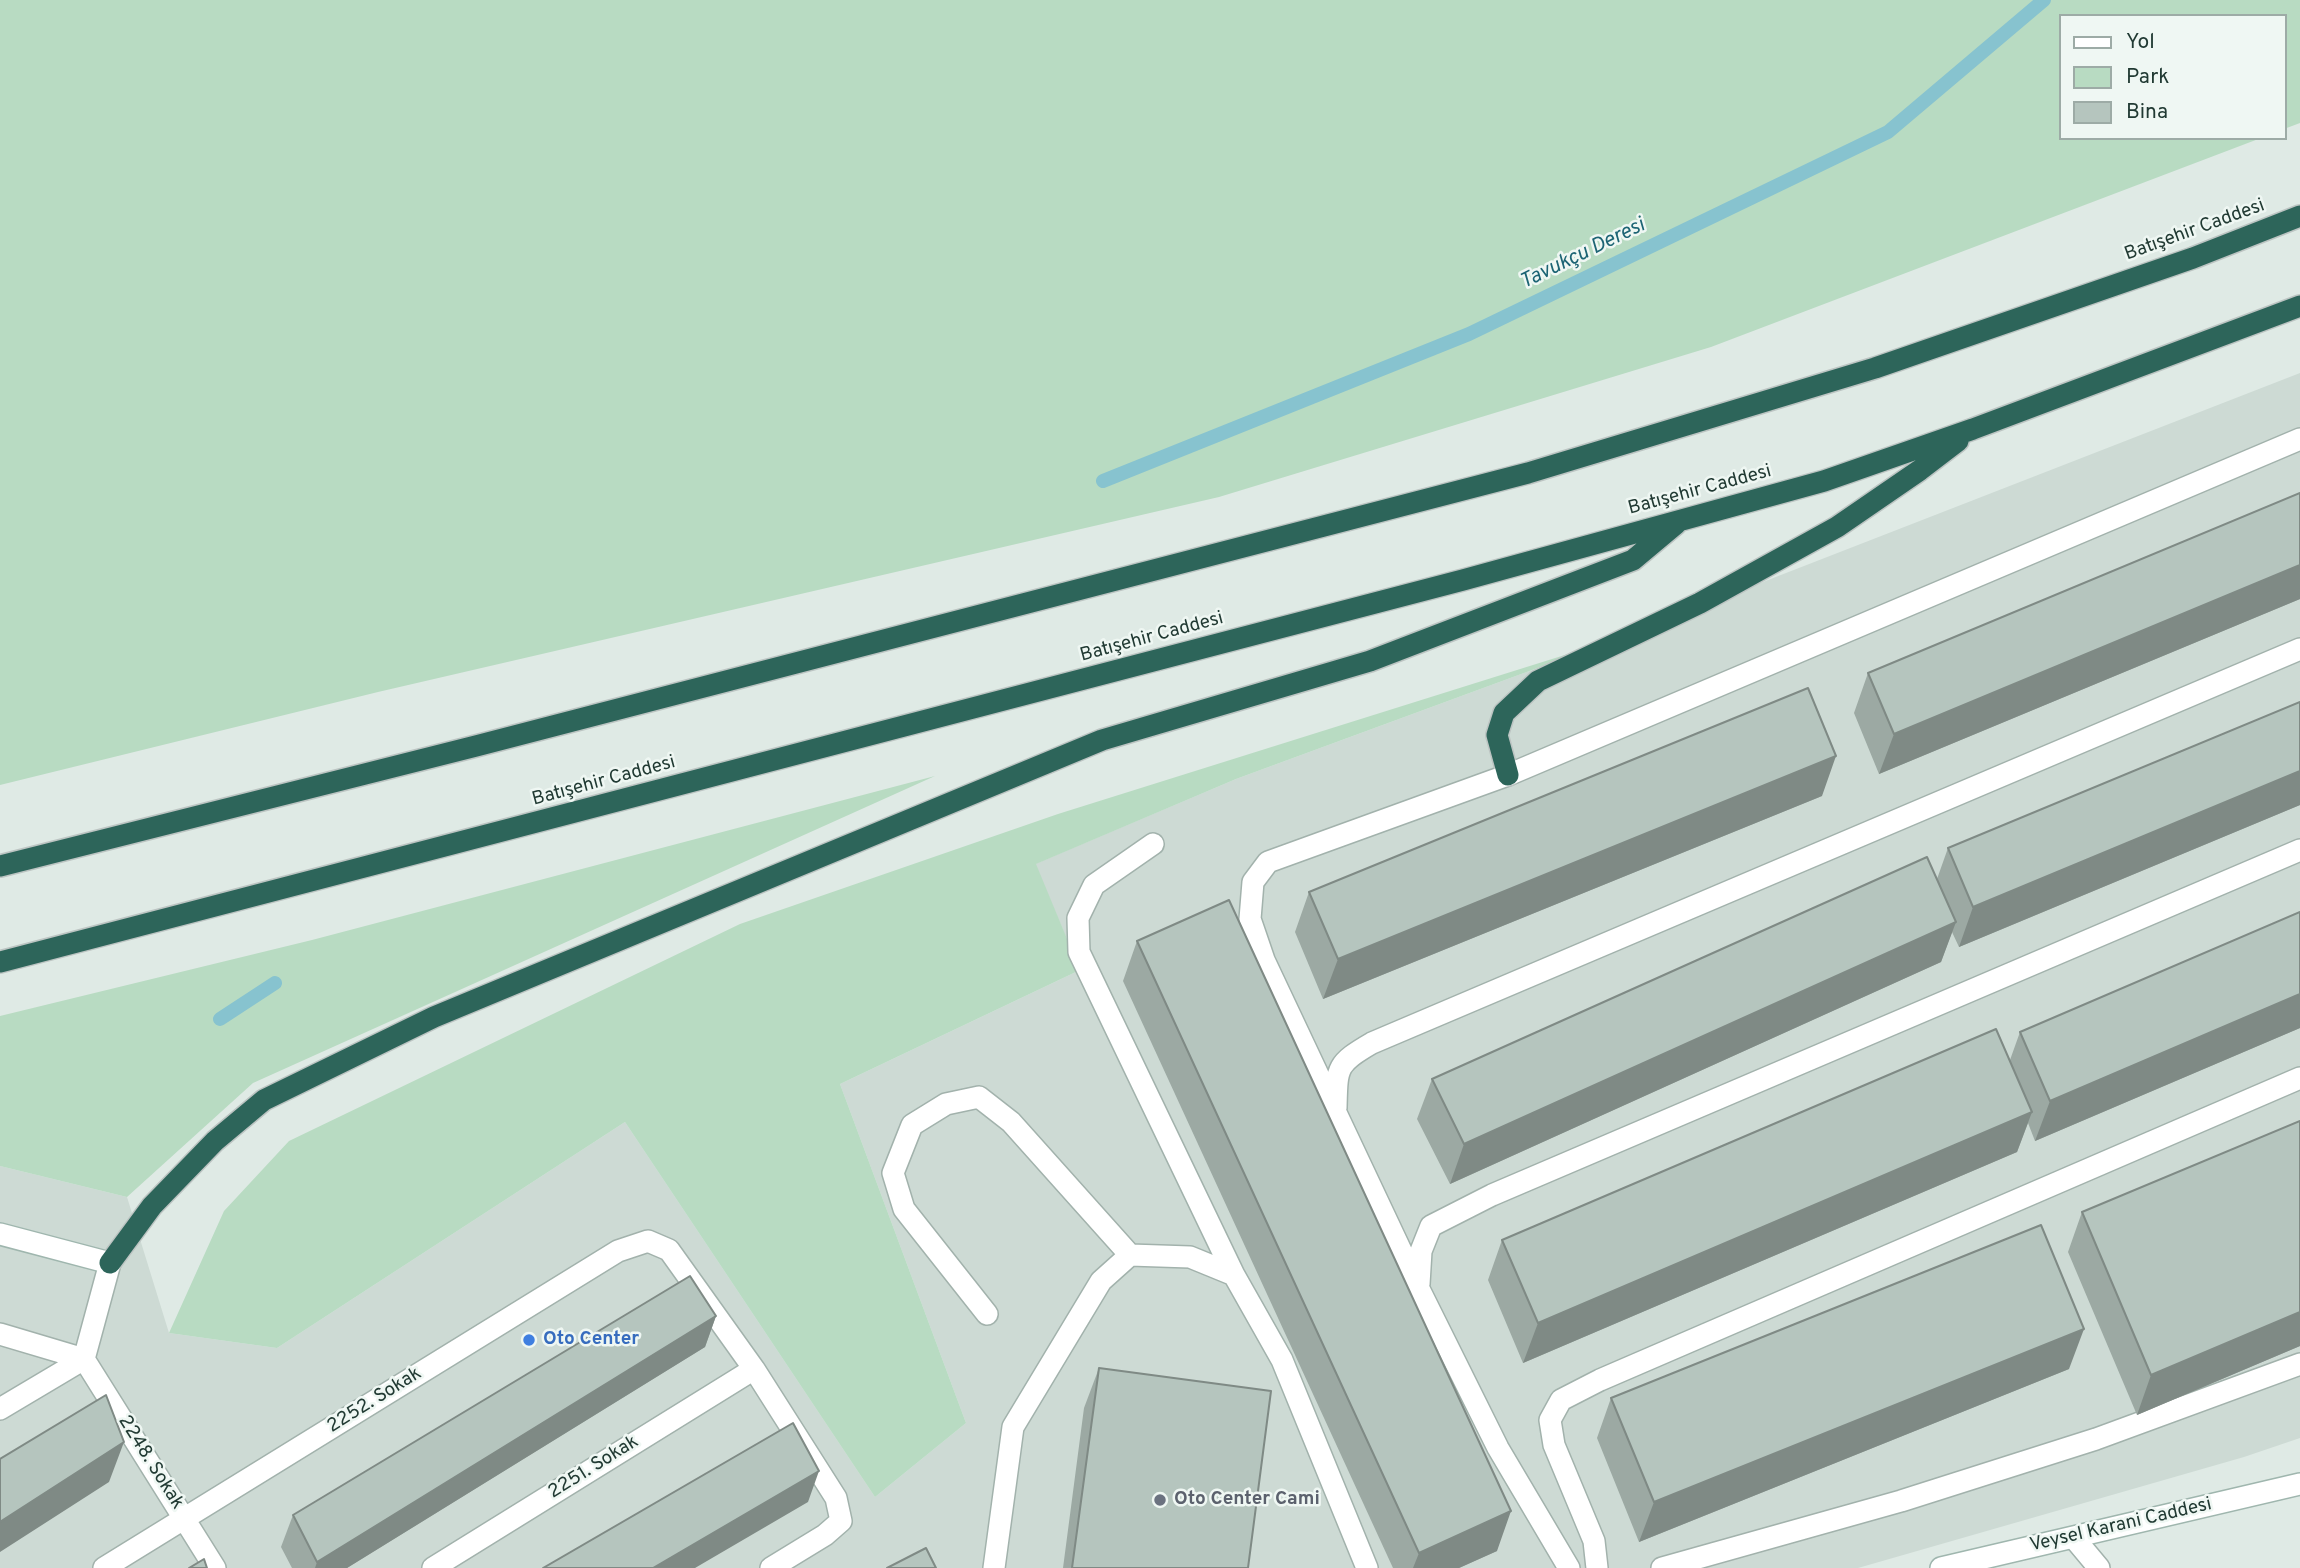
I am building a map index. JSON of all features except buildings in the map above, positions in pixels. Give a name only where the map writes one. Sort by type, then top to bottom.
[{"type":"highway","name":"Batışehir Caddesi","points":[[0,866],[490,743],[1528,473],[1875,369],[2193,258],[2300,216]]},
{"type":"highway","name":"Batışehir Caddesi","points":[[0,962],[1436,587],[1824,481],[1973,429],[2300,306]]},
{"type":"highway","points":[[1508,775],[1497,734],[1504,713],[1538,681],[1700,603],[1837,527],[1920,470],[1973,429]]},
{"type":"highway","points":[[110,1263],[152,1206],[215,1141],[264,1100],[434,1017],[1102,740],[1370,661],[1633,560],[1684,518]]},
{"type":"street","points":[[1569,1568],[1498,1448],[1419,1289],[1264,960],[1250,919],[1254,882],[1268,862],[1508,775],[2300,439]]},
{"type":"street","points":[[1336,1114],[1337,1075],[1348,1057],[1372,1043],[2300,649]]},
{"type":"street","points":[[1153,844],[1094,885],[1078,918],[1079,952],[1234,1275],[1282,1360],[1367,1568]]},
{"type":"street","points":[[1419,1289],[1421,1251],[1431,1226],[1492,1195],[2300,850]]},
{"type":"street","points":[[1597,1568],[1594,1541],[1554,1445],[1550,1420],[1561,1399],[1612,1374],[2300,1078]]},
{"type":"street","points":[[987,1314],[904,1209],[893,1173],[912,1125],[946,1104],[979,1097],[1011,1122],[1130,1255]]},
{"type":"street","points":[[0,1234],[110,1263],[84,1359],[0,1409]]},
{"type":"street","name":"2252. Sokak","points":[[104,1568],[618,1251],[648,1241],[669,1250],[754,1369]]},
{"type":"street","points":[[994,1568],[1013,1427],[1101,1281],[1130,1255],[1189,1257],[1234,1275]]},
{"type":"street","points":[[0,1334],[84,1359]]},
{"type":"street","name":"2248. Sokak","points":[[84,1359],[215,1568]]},
{"type":"street","points":[[1662,1568],[1901,1501],[2096,1439],[2300,1364]]},
{"type":"street","points":[[754,1369],[836,1498],[841,1521],[825,1535],[771,1568]]},
{"type":"street","name":"2251. Sokak","points":[[433,1568],[754,1369]]},
{"type":"street","name":"Veysel Karani Caddesi","points":[[1941,1568],[2300,1484]]},
{"type":"street","points":[[2074,1538],[2098,1568]]},
{"type":"shaded area","points":[[2300,373],[2300,1438],[2244,1457],[1858,1568],[0,1568],[0,1166],[127,1197],[169,1333],[277,1348],[625,1122],[875,1497],[966,1423],[840,1084],[1080,970],[1035,864],[1236,779],[1619,638]]},
{"type":"green space","points":[[0,0],[2300,0],[2300,123],[2286,128],[2286,14],[2058,14],[2058,140],[2256,140],[1711,347],[1219,497],[378,692],[0,785]]},
{"type":"green space","points":[[1619,638],[1236,779],[1036,864],[1080,970],[840,1084],[966,1423],[875,1497],[625,1122],[277,1348],[169,1333],[224,1211],[289,1141],[740,924],[1058,814]]},
{"type":"green space","points":[[935,776],[253,1083],[127,1197],[0,1166],[0,1016],[312,940]]},
{"type":"waterway","name":"Tavukçu Deresi","points":[[1103,481],[1469,334],[1888,132],[2044,0]]},
{"type":"waterway","points":[[220,1019],[275,983]]},
{"type":"place","name":"Oto Center","points":[[529,1340]]},
{"type":"place","name":"Oto Center Cami","points":[[1160,1500]]}]
